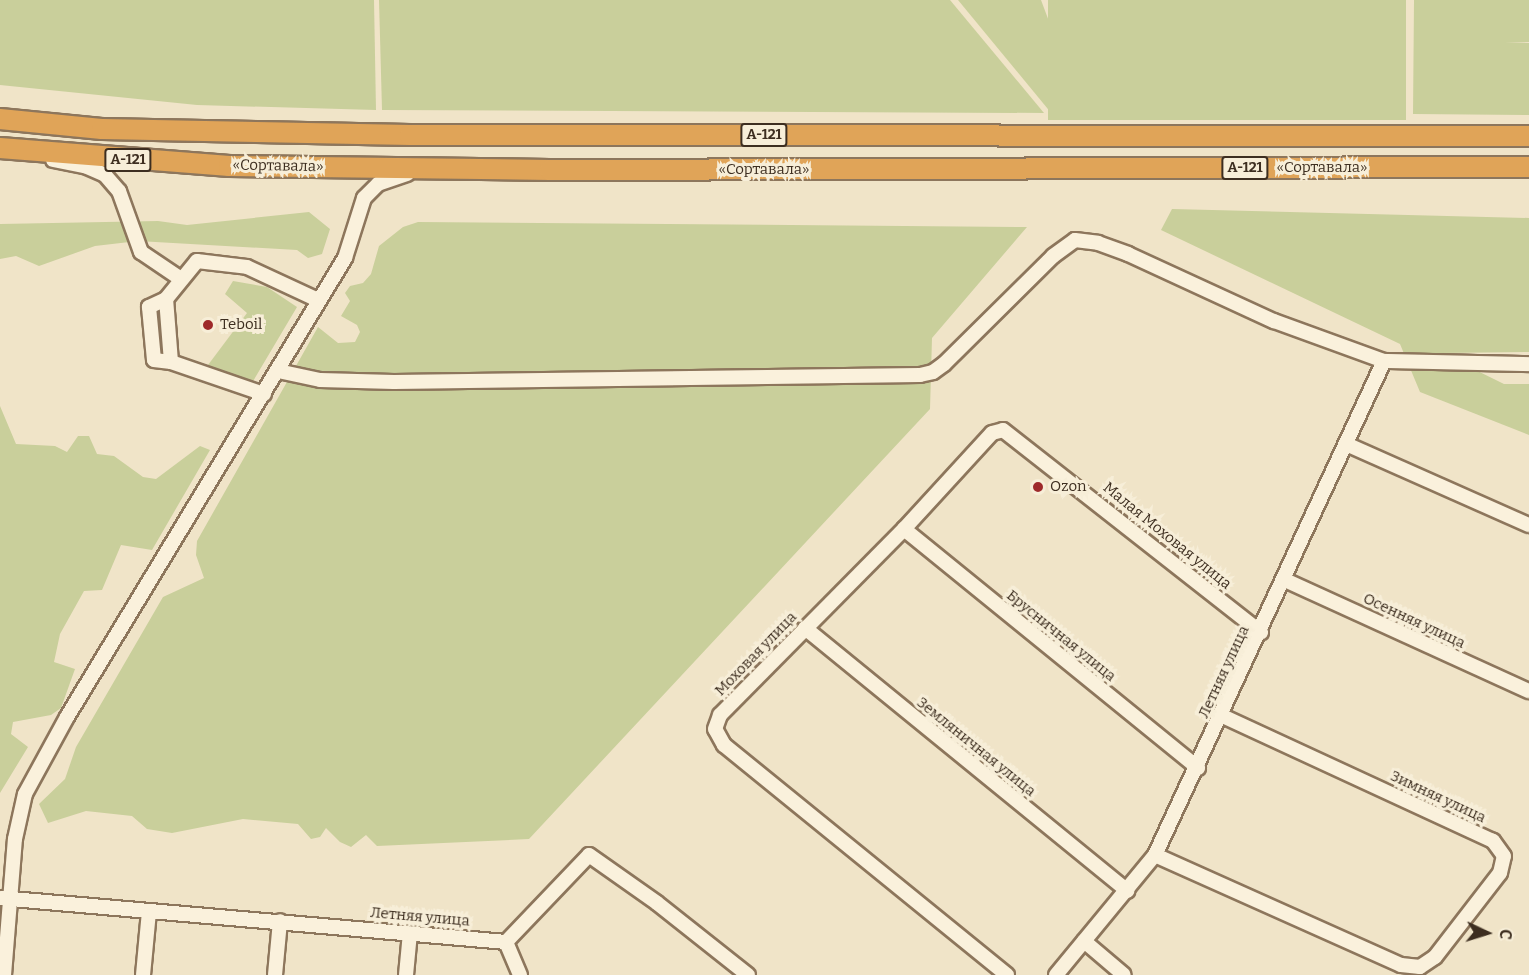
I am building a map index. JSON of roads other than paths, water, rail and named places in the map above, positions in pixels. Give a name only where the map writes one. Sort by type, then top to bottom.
[{"type":"highway","name":"А-121","points":[[0,119],[102,129],[410,135],[1529,136]]},
{"type":"highway","name":"«Сортавала»","points":[[0,148],[229,166],[1529,168]]},
{"type":"street","points":[[0,153],[85,166],[105,175],[119,191],[141,252],[181,279]]},
{"type":"street","points":[[4,975],[6,899],[15,839],[25,794],[67,717],[345,258],[364,198],[378,184],[393,176],[436,168]]},
{"type":"street","points":[[278,371],[320,380],[394,382],[926,374],[944,364],[1053,256],[1075,240],[1098,243],[1128,254],[1274,321],[1384,361],[1529,364]]},
{"type":"street","points":[[264,394],[171,362],[166,299],[198,261],[247,267],[318,300]]},
{"type":"street","name":"Летняя улица","points":[[1056,975],[1155,855],[1198,768],[1384,361]]},
{"type":"street","name":"Малая Моховая улица","points":[[992,433],[1003,430],[1013,434],[1261,632]]},
{"type":"street","name":"Моховая улица","points":[[992,433],[904,529],[720,715],[715,729],[724,745],[1007,975]]},
{"type":"street","points":[[1346,444],[1529,525]]},
{"type":"street","name":"Брусничная улица","points":[[904,529],[1198,768]]},
{"type":"street","name":"Осенняя улица","points":[[1285,580],[1529,691]]},
{"type":"street","name":"Земляничная улица","points":[[805,628],[1127,891]]},
{"type":"street","name":"Зимняя улица","points":[[1155,855],[1401,965],[1420,967],[1435,957],[1500,873],[1504,856],[1493,841],[1222,716]]},
{"type":"street","points":[[520,975],[506,942],[589,855],[640,890],[748,975]]},
{"type":"street","name":"Летняя улица","points":[[6,899],[506,942]]},
{"type":"street","points":[[143,975],[149,912]]},
{"type":"street","points":[[275,975],[280,921]]},
{"type":"street","points":[[406,975],[410,933]]},
{"type":"street","points":[[1084,941],[1124,975]]},
{"type":"place","name":"Teboil","points":[[208,325]]},
{"type":"place","name":"Ozon","points":[[1038,487]]}]
